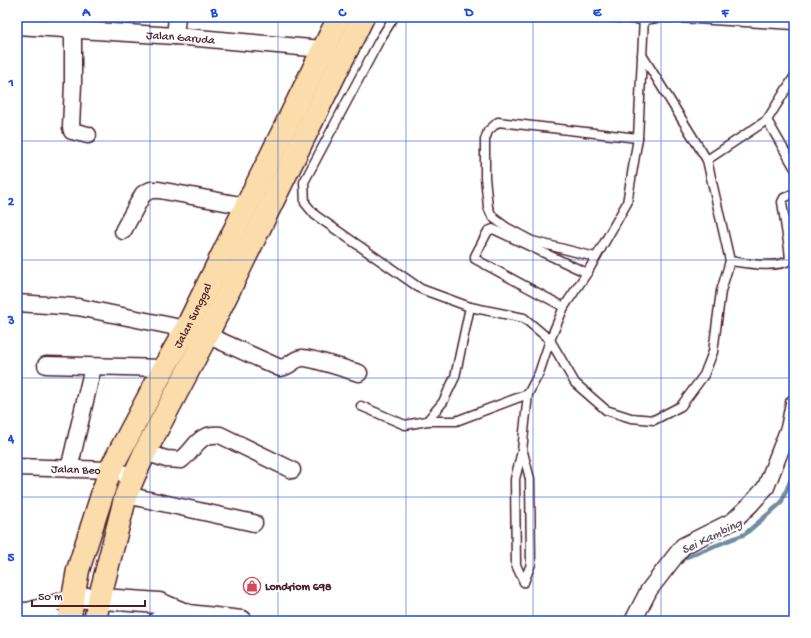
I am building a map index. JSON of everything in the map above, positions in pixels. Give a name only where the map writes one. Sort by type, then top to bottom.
[{"type":"main road","name":"Jalan Sunggal","points":[[69,621],[78,570],[110,470],[186,329],[339,17]]},
{"type":"main road","name":"Jalan Sunggal","points":[[95,621],[99,600],[130,485],[145,452],[207,335],[363,17]]},
{"type":"street","points":[[175,36],[177,17]]},
{"type":"street","name":"Jalan Garuda","points":[[26,23],[73,30],[175,36],[322,49],[342,59]]},
{"type":"street","points":[[73,30],[71,127],[72,131],[88,135]]},
{"type":"street","points":[[123,231],[143,194],[151,190],[159,190],[246,206]]},
{"type":"street","points":[[17,303],[78,308],[186,329],[207,335],[280,368],[288,367],[295,360],[305,358],[359,373]]},
{"type":"street","points":[[46,365],[164,368]]},
{"type":"street","points":[[69,469],[93,367]]},
{"type":"street","points":[[633,621],[650,590],[683,546],[732,521],[750,505],[766,487],[789,428],[794,403]]},
{"type":"street","points":[[145,452],[166,460],[181,460],[198,441],[214,435],[220,435],[292,470]]},
{"type":"street","name":"Jalan Beo","points":[[17,467],[110,470],[130,485],[254,523]]},
{"type":"street","points":[[23,611],[74,597],[99,600],[159,603],[188,615],[242,621]]},
{"type":"street","points":[[23,611],[64,621]]},
{"type":"street","points":[[159,621],[188,615]]},
{"type":"lane","points":[[394,17],[378,41],[304,182],[305,203],[315,215],[421,289],[470,308],[524,318],[550,340],[575,383],[606,410],[631,418],[654,420],[681,406],[704,375],[713,352],[721,291],[730,261],[707,160],[642,55]]},
{"type":"lane","points":[[610,17],[644,19],[663,17],[794,25]]},
{"type":"lane","points":[[522,451],[530,479],[531,564],[524,582],[516,565],[515,479],[522,451],[528,394],[539,373],[550,340],[564,307],[587,273],[627,203],[638,138],[644,19]]},
{"type":"lane","points":[[707,160],[768,120],[794,77]]},
{"type":"lane","points":[[768,120],[794,167]]},
{"type":"lane","points":[[595,257],[532,241],[506,227],[495,219],[488,207],[485,177],[485,140],[488,131],[498,122],[638,138]]},
{"type":"lane","points":[[730,261],[754,265],[778,264],[790,260],[792,248],[782,202],[784,198],[794,194]]},
{"type":"lane","points":[[564,307],[475,259],[475,256],[488,231],[493,229],[587,273]]},
{"type":"lane","points":[[427,421],[443,402],[455,377],[470,308]]},
{"type":"lane","points":[[361,406],[405,425],[427,421],[456,421],[528,394]]},
{"type":"waterway","name":"Sei Kambing","points":[[681,562],[684,558],[745,534],[781,503],[794,472]]},
{"type":"place","name":"Londriom 698","points":[[252,586]]}]
